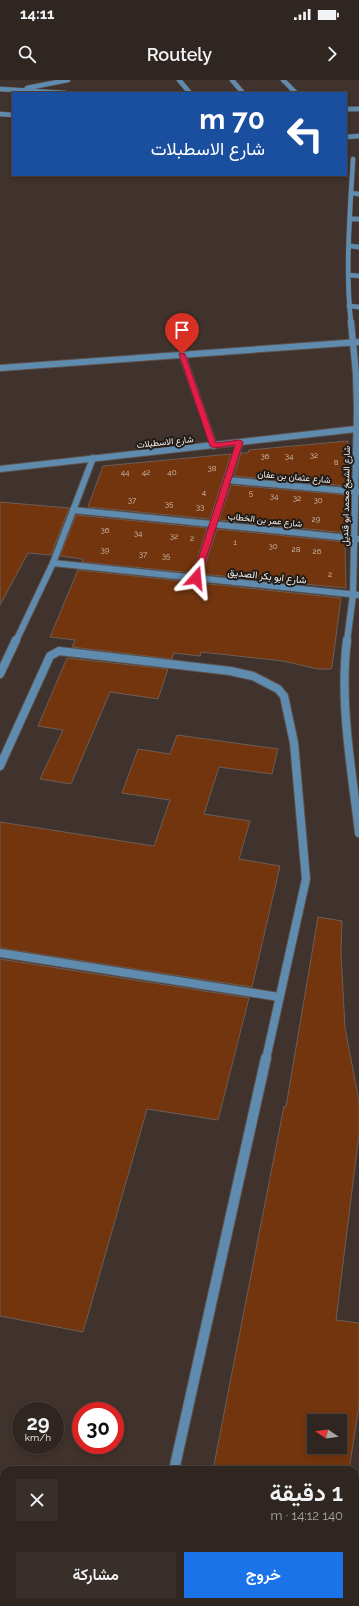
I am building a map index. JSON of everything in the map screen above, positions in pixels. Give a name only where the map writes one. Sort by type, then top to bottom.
[{"type":"street","points":[[14,90],[68,80]]},
{"type":"street","points":[[179,80],[189,92]]},
{"type":"street","points":[[232,80],[242,92]]},
{"type":"street","points":[[283,80],[295,92]]},
{"type":"street","points":[[0,89],[48,92]]},
{"type":"street","points":[[347,109],[359,109]]},
{"type":"street","points":[[0,114],[12,115]]},
{"type":"street","points":[[347,137],[359,136]]},
{"type":"street","name":"شارع الشيخ محمد ابو قنديل","points":[[353,159],[350,219],[349,306],[356,341],[358,374],[358,410],[356,429],[357,539],[356,595],[345,656],[345,688],[346,718],[359,833]]},
{"type":"street","points":[[351,193],[359,194]]},
{"type":"street","points":[[350,219],[359,219]]},
{"type":"street","points":[[350,246],[359,247]]},
{"type":"street","points":[[349,275],[359,276]]},
{"type":"street","points":[[349,306],[359,307]]},
{"type":"street","points":[[0,368],[356,341]]},
{"type":"street","points":[[182,354],[214,446]]},
{"type":"street","name":"شارع الاسطبلات","points":[[0,469],[356,429]]},
{"type":"street","points":[[196,578],[240,442]]},
{"type":"street","points":[[0,674],[53,563],[93,458]]},
{"type":"street","name":"شارع عثمان بن عفان","points":[[228,480],[357,492]]},
{"type":"street","name":"شارع عمر بن الخطاب","points":[[73,510],[357,539]]},
{"type":"street","name":"شارع ابو بكر الصديق","points":[[53,563],[356,595]]},
{"type":"street","points":[[0,766],[50,656],[59,651],[230,670],[254,676],[267,682],[278,689],[284,696],[294,742],[306,879],[175,1466]]},
{"type":"street","points":[[0,953],[280,997]]},
{"type":"building","points":[[348,441],[347,486],[234,476],[241,453],[248,453],[249,450]]},
{"type":"building","points":[[231,454],[210,519],[88,507],[103,466]]},
{"type":"building","points":[[231,485],[347,495],[347,533],[219,520]]},
{"type":"building","points":[[0,502],[69,508],[51,555],[28,553],[0,605]]},
{"type":"building","points":[[76,515],[207,528],[193,573],[82,562],[83,559],[60,556]]},
{"type":"building","points":[[217,529],[345,542],[346,588],[202,574]]},
{"type":"building","points":[[78,570],[341,598],[332,667],[331,669],[318,669],[283,661],[201,652],[200,656],[174,653],[172,659],[72,647],[75,640],[50,637]]},
{"type":"building","points":[[67,658],[168,669],[158,699],[110,692],[71,784],[40,779],[63,730],[38,726]]},
{"type":"building","points":[[177,735],[278,749],[272,774],[219,767],[204,814],[250,821],[239,859],[280,866],[252,987],[0,948],[0,822],[154,846],[170,800],[122,793],[138,749],[170,754]]},
{"type":"building","points":[[318,917],[342,921],[341,952],[345,1028],[359,1101],[359,1134],[336,1320],[359,1323],[359,1405],[350,1466],[214,1466],[284,1106],[286,1107]]},
{"type":"building","points":[[0,959],[249,998],[218,1120],[147,1109],[83,1332],[0,1316]]},
{"type":"route","points":[[182,354],[214,446],[240,442],[196,578]]}]
